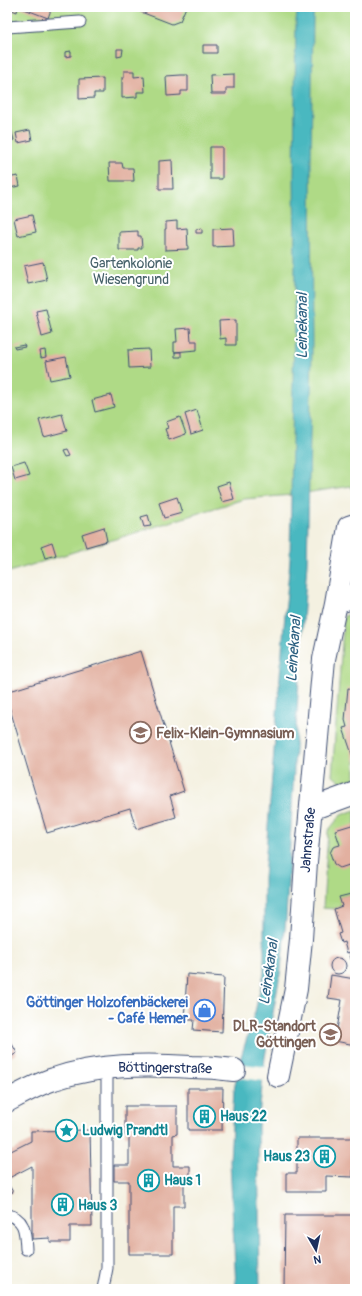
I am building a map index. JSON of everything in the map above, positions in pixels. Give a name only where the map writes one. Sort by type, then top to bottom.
[{"type":"street","name":"Jahnstraße","points":[[278,1076],[296,989],[324,659],[345,600],[349,527],[355,525]]},
{"type":"street","points":[[311,809],[355,793]]},
{"type":"street","name":"Böttingerstraße","points":[[7,1101],[31,1088],[54,1079],[79,1072],[107,1068],[159,1065],[234,1070]]},
{"type":"lane","points":[[7,27],[80,22]]},
{"type":"lane","points":[[103,1289],[107,1268],[107,1068]]},
{"type":"lane","points":[[7,1215],[16,1217],[25,1229],[26,1249]]},
{"type":"green space","name":"Gartenkolonie Wiesengrund","points":[[7,7],[355,7],[355,493],[351,486],[292,495],[244,499],[9,572],[7,563]]},
{"type":"green space","points":[[354,613],[355,778],[342,782],[332,776],[344,616]]},
{"type":"green space","points":[[355,810],[355,893],[340,897],[342,906],[334,909],[323,908],[328,831],[341,815]]},
{"type":"water","name":"Leinekanal","points":[[298,7],[314,7],[311,160],[312,352],[307,563],[298,693],[286,919],[281,969],[265,1057],[258,1126],[260,1289],[236,1289],[230,1161],[234,1090],[241,1057],[255,1012],[264,973],[264,877],[290,560],[295,267],[294,175],[296,20]]},
{"type":"pier","points":[[237,1063],[266,1067],[264,1081],[234,1077]]},
{"type":"building","points":[[18,7],[17,12],[7,8]]},
{"type":"building","points":[[19,7],[52,7],[48,18]]},
{"type":"building","points":[[128,7],[186,7],[180,21],[172,24]]},
{"type":"building","points":[[203,45],[217,45],[217,53],[203,53]]},
{"type":"building","points":[[117,49],[123,49],[122,56],[117,57]]},
{"type":"building","points":[[71,51],[71,56],[65,57],[65,52]]},
{"type":"building","points":[[124,71],[134,71],[134,77],[144,76],[145,92],[137,92],[137,97],[122,98],[122,77],[124,77]]},
{"type":"building","points":[[234,74],[234,88],[226,88],[226,94],[211,94],[210,75]]},
{"type":"building","points":[[188,75],[188,91],[181,91],[181,95],[167,96],[166,76]]},
{"type":"building","points":[[103,78],[103,93],[94,93],[94,98],[79,99],[79,79]]},
{"type":"building","points":[[9,122],[14,140],[7,142],[7,123]]},
{"type":"building","points":[[30,130],[32,140],[18,143],[16,133]]},
{"type":"building","points":[[210,147],[222,147],[222,179],[210,179]]},
{"type":"building","points":[[172,160],[173,189],[159,189],[159,161]]},
{"type":"building","points":[[109,163],[122,163],[123,168],[133,168],[134,181],[110,181]]},
{"type":"building","points":[[18,176],[20,186],[9,188],[7,178]]},
{"type":"building","points":[[32,215],[36,232],[18,236],[14,219]]},
{"type":"building","points":[[177,221],[177,229],[187,228],[188,249],[165,250],[166,222]]},
{"type":"building","points":[[202,228],[202,233],[196,233],[196,229]]},
{"type":"building","points":[[233,228],[234,246],[213,247],[213,229]]},
{"type":"building","points":[[138,231],[138,236],[141,236],[142,248],[138,248],[138,250],[119,250],[119,232]]},
{"type":"building","points":[[43,262],[47,280],[28,284],[24,266]]},
{"type":"building","points":[[46,309],[52,334],[42,337],[36,311]]},
{"type":"building","points":[[236,320],[236,345],[226,345],[226,338],[220,339],[219,321]]},
{"type":"building","points":[[190,328],[191,341],[197,341],[197,350],[174,352],[174,342],[177,342],[176,329]]},
{"type":"building","points":[[24,345],[25,347],[15,349],[14,347]]},
{"type":"building","points":[[149,349],[150,367],[129,368],[128,350]]},
{"type":"building","points":[[45,350],[46,357],[41,358],[40,351]]},
{"type":"building","points":[[175,352],[181,352],[181,357],[175,357]]},
{"type":"building","points":[[66,357],[70,376],[50,380],[46,361]]},
{"type":"building","points":[[111,395],[114,407],[95,412],[92,400]]},
{"type":"building","points":[[197,410],[203,430],[191,434],[185,414]]},
{"type":"building","points":[[62,414],[67,431],[44,437],[39,420]]},
{"type":"building","points":[[180,417],[186,434],[169,440],[165,429],[168,428],[166,422]]},
{"type":"building","points":[[68,449],[71,455],[67,456],[64,450]]},
{"type":"building","points":[[24,463],[29,476],[15,480],[11,467]]},
{"type":"building","points":[[229,482],[234,499],[222,502],[217,486]]},
{"type":"building","points":[[177,497],[182,513],[164,518],[159,503]]},
{"type":"building","points":[[148,515],[151,526],[144,527],[141,517]]},
{"type":"building","points":[[104,527],[107,541],[86,547],[82,534]]},
{"type":"building","points":[[52,542],[56,555],[45,558],[41,546]]},
{"type":"building","points":[[141,651],[184,791],[170,796],[176,817],[136,829],[130,808],[47,833],[7,699],[7,687],[13,690]]},
{"type":"building","points":[[348,688],[355,689],[355,763],[343,728],[347,727],[345,720]]},
{"type":"building","points":[[355,824],[355,863],[340,868],[334,864],[330,853],[333,847],[340,845],[335,830]]},
{"type":"building","points":[[355,893],[355,972],[349,952],[347,953],[344,942],[341,943],[338,934],[341,933],[334,909],[342,906],[339,897]]},
{"type":"building","points":[[338,958],[345,963],[346,966],[341,973],[338,974],[331,969],[330,966],[335,959]]},
{"type":"building","name":"Göttinger Holzofenbäckerei - Café Hemer","points":[[187,974],[224,977],[222,1032],[193,1030],[194,1020],[184,1020]]},
{"type":"building","points":[[331,975],[355,979],[355,1045],[335,1041],[342,1000],[328,998]]},
{"type":"building","points":[[7,1035],[17,1053],[7,1059]]},
{"type":"building","name":"Haus 22","points":[[188,1088],[223,1088],[222,1130],[188,1130]]},
{"type":"building","name":"Haus 1","points":[[125,1106],[177,1106],[177,1134],[173,1135],[173,1166],[190,1166],[190,1179],[184,1179],[184,1206],[173,1206],[173,1254],[129,1254],[129,1181],[114,1181],[114,1165],[129,1165],[129,1136],[125,1136]]},
{"type":"building","name":"Haus 3","points":[[90,1130],[92,1226],[70,1226],[70,1242],[50,1242],[50,1238],[32,1239],[32,1166],[7,1179],[7,1153],[31,1141],[31,1131]]},
{"type":"building","name":"Haus 23","points":[[297,1138],[353,1138],[353,1177],[326,1176],[326,1192],[286,1192],[286,1173],[297,1173]]},
{"type":"building","points":[[7,1182],[13,1192],[7,1195]]},
{"type":"building","points":[[285,1215],[355,1215],[355,1289],[284,1289]]},
{"type":"place","name":"Felix-Klein-Gymnasium","points":[[141,733]]},
{"type":"place","name":"Göttinger Holzofenbäckerei - Café Hemer","points":[[204,1010]]},
{"type":"place","name":"DLR-Standort Göttingen","points":[[331,1034]]},
{"type":"place","name":"Haus 22","points":[[205,1116]]},
{"type":"place","name":"Ludwig Prandtl","points":[[66,1130]]},
{"type":"place","name":"Haus 23","points":[[325,1156]]},
{"type":"place","name":"Haus 1","points":[[149,1180]]},
{"type":"place","name":"Haus 3","points":[[62,1205]]}]
